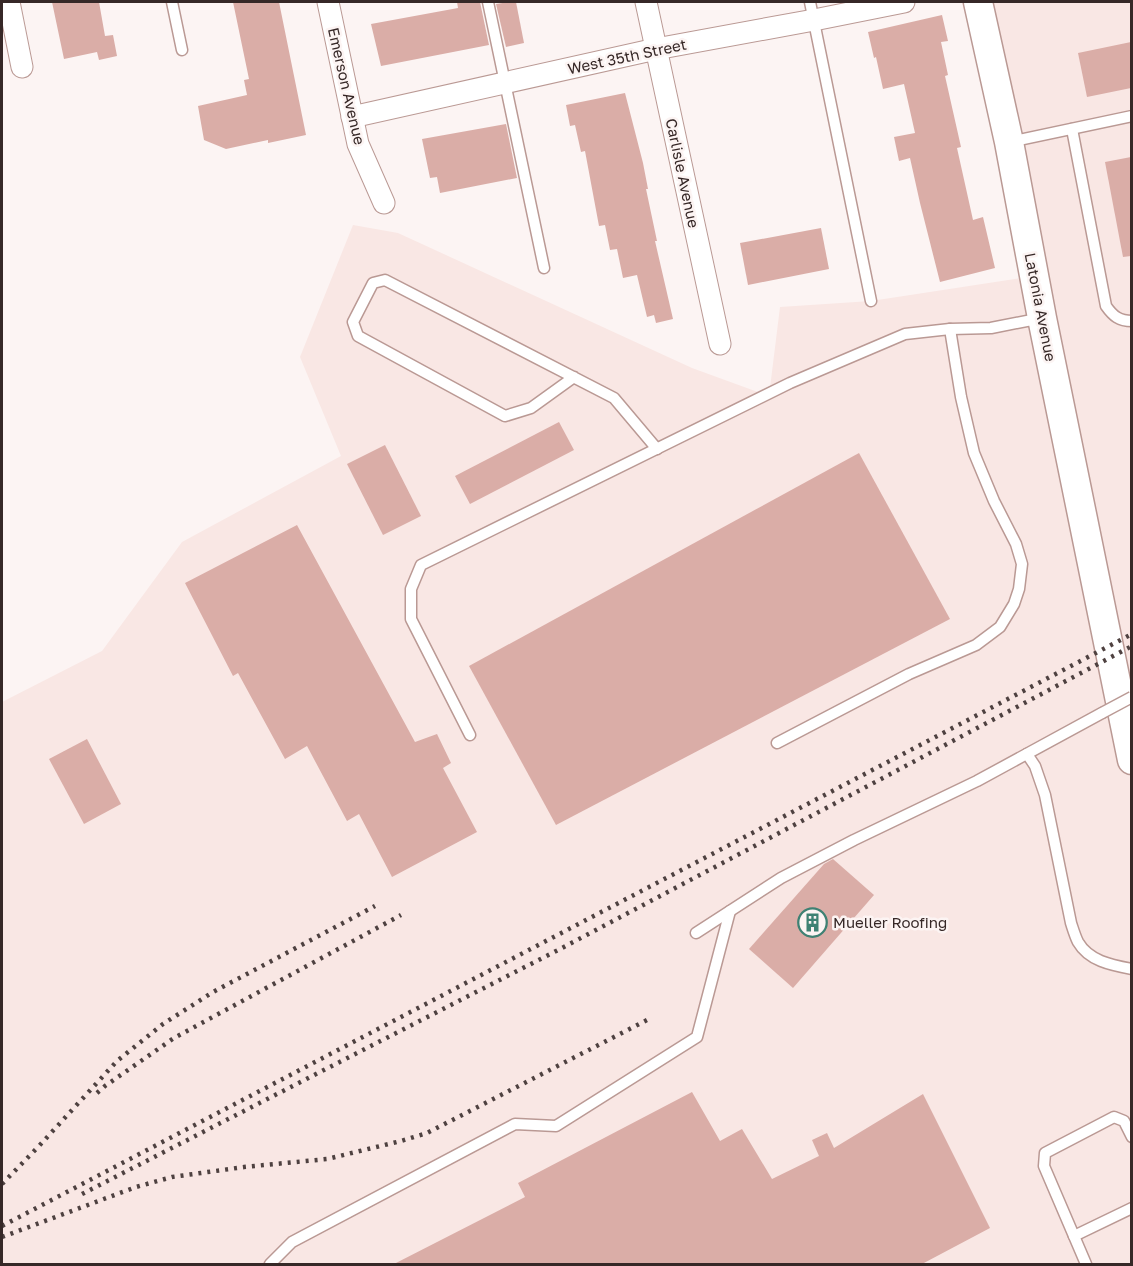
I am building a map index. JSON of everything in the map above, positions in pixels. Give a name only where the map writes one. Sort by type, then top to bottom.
[{"type":"street","points":[[9,2],[22,66]]},
{"type":"street","name":"Emerson Avenue","points":[[328,2],[358,144],[384,202]]},
{"type":"street","name":"Carlisle Avenue","points":[[646,2],[720,344]]},
{"type":"street","name":"West 35th Street","points":[[352,117],[656,49],[812,11],[903,2]]},
{"type":"street","name":"Latonia Avenue","points":[[978,2],[1009,142],[1131,760]]},
{"type":"lane","points":[[171,2],[182,50]]},
{"type":"lane","points":[[488,2],[544,268]]},
{"type":"lane","points":[[812,11],[871,301]]},
{"type":"lane","points":[[1009,142],[1131,116]]},
{"type":"lane","points":[[1072,129],[1106,306],[1113,316],[1131,321]]},
{"type":"lane","points":[[574,377],[531,408],[505,416],[358,336],[353,322],[373,283],[385,280],[574,377],[614,398],[657,448]]},
{"type":"lane","points":[[470,735],[411,619],[411,590],[421,565],[790,383],[905,334],[950,329],[991,328],[1042,318]]},
{"type":"lane","points":[[777,743],[909,674],[976,645],[1000,627],[1014,604],[1019,589],[1022,564],[1016,544],[994,501],[974,453],[961,397],[950,329]]},
{"type":"lane","points":[[696,933],[781,878],[977,781],[1131,697]]},
{"type":"lane","points":[[1027,754],[1035,766],[1045,795],[1071,923],[1078,942],[1091,957],[1106,964],[1131,969]]},
{"type":"lane","points":[[270,1264],[292,1242],[515,1124],[556,1126],[697,1037],[730,911]]},
{"type":"lane","points":[[1086,1264],[1044,1166],[1045,1153],[1114,1117],[1124,1121],[1131,1137]]},
{"type":"lane","points":[[1074,1236],[1131,1208]]},
{"type":"shaded area","points":[[978,2],[1131,2],[1131,1264],[2,1264],[2,702],[102,651],[182,542],[341,456],[300,357],[353,225],[398,233],[692,368],[769,396],[780,307],[871,301],[1034,276]]},
{"type":"building","points":[[52,2],[99,2],[105,36],[113,35],[117,56],[99,60],[97,52],[64,59]]},
{"type":"building","points":[[233,2],[279,2],[306,135],[226,149],[204,140],[198,106],[247,95],[244,80],[249,79]]},
{"type":"building","points":[[457,2],[480,2],[489,45],[381,66],[371,24],[458,8]]},
{"type":"building","points":[[516,2],[524,43],[506,47],[496,4]]},
{"type":"building","points":[[942,15],[948,41],[941,42],[948,75],[945,76],[961,147],[957,148],[973,220],[983,217],[995,268],[940,282],[910,158],[899,161],[894,137],[915,133],[904,84],[883,89],[868,32]]},
{"type":"building","points":[[1131,42],[1131,88],[1087,97],[1078,53]]},
{"type":"building","points":[[625,93],[643,163],[657,241],[655,241],[673,319],[656,323],[654,315],[647,317],[637,275],[623,278],[617,249],[610,250],[605,225],[599,226],[585,151],[581,152],[575,125],[570,126],[566,105]]},
{"type":"building","points":[[506,124],[517,178],[440,193],[437,177],[430,178],[422,139]]},
{"type":"building","points":[[1131,157],[1131,256],[1123,257],[1105,162]]},
{"type":"building","points":[[821,228],[829,269],[748,285],[740,243]]},
{"type":"building","points":[[559,422],[574,450],[470,504],[455,476]]},
{"type":"building","points":[[385,445],[421,516],[383,535],[347,464]]},
{"type":"building","points":[[859,453],[950,619],[556,825],[469,666]]},
{"type":"building","points":[[297,525],[415,742],[437,734],[451,763],[443,768],[477,832],[392,877],[359,814],[347,821],[307,746],[285,759],[238,673],[233,676],[185,583]]},
{"type":"building","points":[[87,739],[121,804],[84,824],[49,759]]},
{"type":"building","name":"Mueller Roofing","points":[[833,859],[874,895],[793,988],[749,949],[824,864]]},
{"type":"building","points":[[692,1092],[720,1141],[742,1129],[772,1179],[819,1156],[812,1140],[827,1133],[834,1148],[923,1094],[990,1228],[922,1264],[394,1264],[525,1197],[518,1183]]},
{"type":"railway","points":[[2,1226],[1132,634]]},
{"type":"railway","points":[[82,1194],[562,948],[1132,646]]},
{"type":"railway","points":[[2,1184],[117,1061],[163,1024],[213,992],[375,906]]},
{"type":"railway","points":[[97,1093],[174,1038],[401,915]]},
{"type":"railway","points":[[2,1237],[136,1187],[172,1177],[327,1159],[427,1133],[651,1018]]},
{"type":"place","name":"Mueller Roofing","points":[[812,922]]}]
